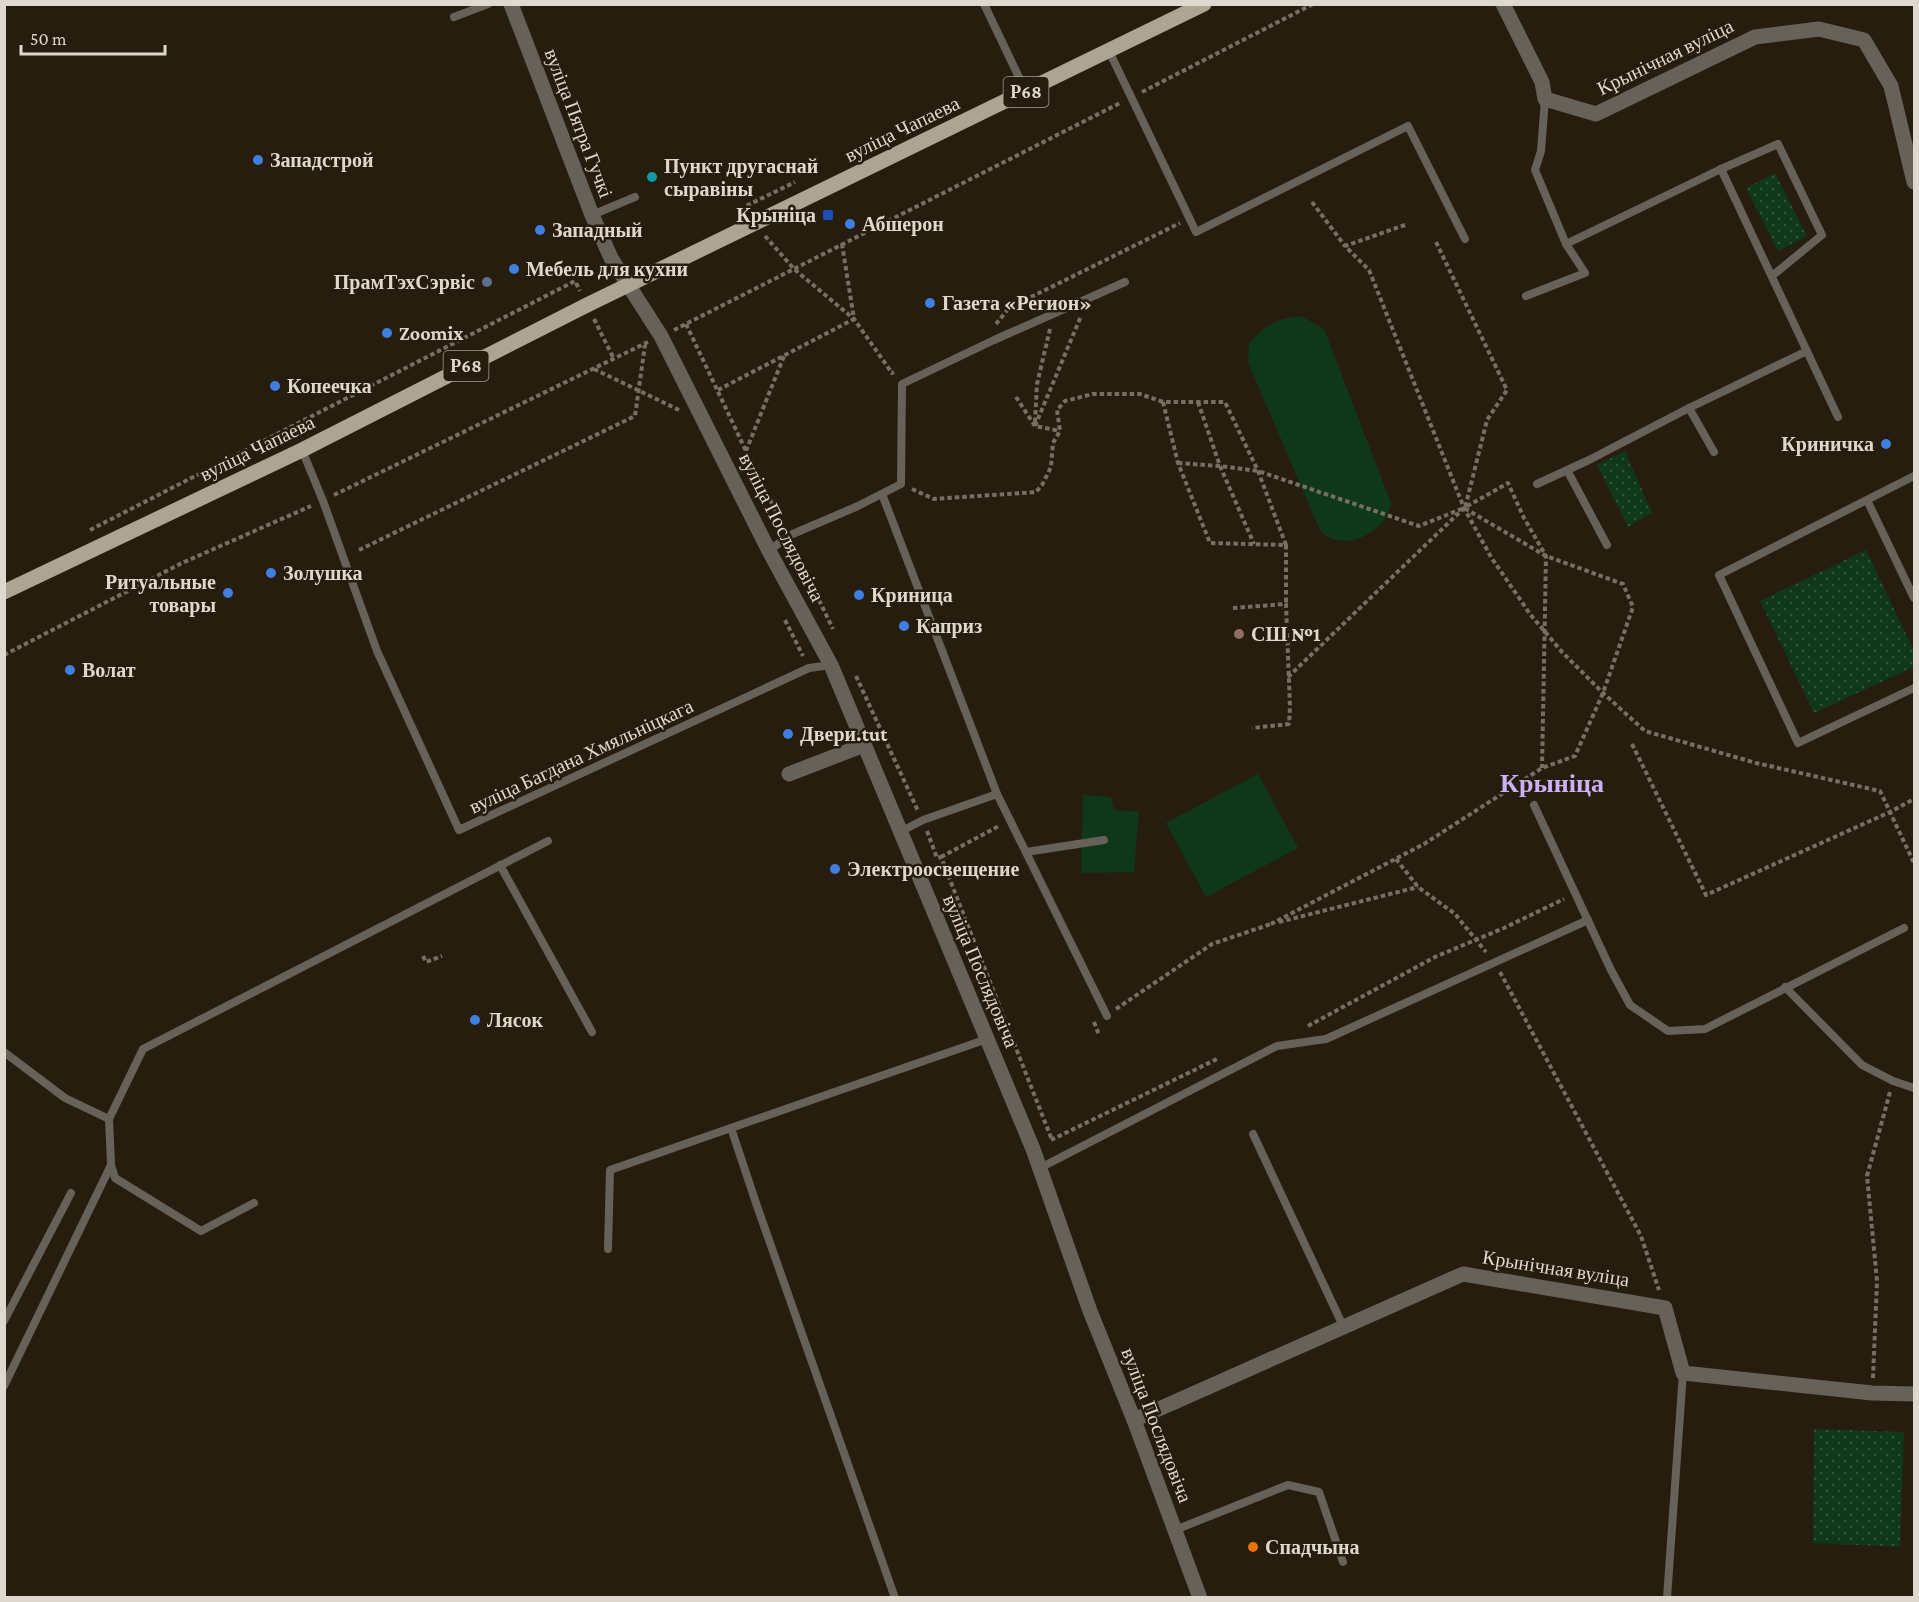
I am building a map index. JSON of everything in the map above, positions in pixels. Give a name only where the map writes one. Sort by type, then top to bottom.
[{"type":"main road","name":"вуліца Чапаева","points":[[4,592],[302,450],[587,305],[1204,4]]},
{"type":"street","name":"вуліца Пятра Гучкі","points":[[511,4],[592,216],[611,258],[629,286]]},
{"type":"street","points":[[1503,4],[1542,82],[1545,99]]},
{"type":"street","name":"Крынічная вуліца","points":[[1545,99],[1596,114],[1755,37],[1819,29],[1864,40],[1891,86],[1914,182]]},
{"type":"street","name":"вуліца Послядовіча","points":[[629,286],[661,336],[769,551],[831,664],[1033,1149],[1090,1311],[1134,1420],[1200,1598]]},
{"type":"street","points":[[789,774],[864,745]]},
{"type":"street","name":"Крынічная вуліца","points":[[1134,1420],[1463,1274],[1665,1308]]},
{"type":"street","points":[[1665,1308],[1683,1372],[1872,1393],[1914,1394]]},
{"type":"lane","points":[[454,17],[488,4]]},
{"type":"lane","points":[[984,4],[1026,92]]},
{"type":"lane","points":[[1109,51],[1196,232],[1408,126],[1464,239]]},
{"type":"lane","points":[[1526,296],[1585,273],[1566,244],[1535,170],[1541,151],[1545,99]]},
{"type":"lane","points":[[1566,244],[1778,144],[1822,235],[1772,276]]},
{"type":"lane","points":[[1721,169],[1838,417]]},
{"type":"lane","points":[[592,216],[635,197]]},
{"type":"lane","points":[[769,551],[788,536],[902,484],[903,384],[994,340],[1125,282]]},
{"type":"lane","points":[[1536,484],[1807,351]]},
{"type":"lane","points":[[1689,408],[1714,452]]},
{"type":"lane","name":"вуліца Багдана Хмяльніцкага","points":[[302,450],[323,501],[376,651],[459,830],[809,668],[831,664]]},
{"type":"lane","points":[[1567,470],[1607,545]]},
{"type":"lane","points":[[1914,476],[1719,575],[1798,743],[1914,688]]},
{"type":"lane","points":[[882,494],[997,794],[1107,1016]]},
{"type":"lane","points":[[1867,500],[1914,598]]},
{"type":"lane","points":[[900,832],[923,820],[997,794]]},
{"type":"lane","points":[[1534,805],[1611,970],[1630,1005],[1668,1031],[1705,1029],[1904,928]]},
{"type":"lane","points":[[1026,852],[1104,840]]},
{"type":"lane","points":[[254,1203],[201,1231],[115,1178],[111,1166],[109,1119],[143,1049],[548,841]]},
{"type":"lane","points":[[500,865],[592,1032]]},
{"type":"lane","points":[[1040,1168],[1277,1046],[1326,1039],[1588,920]]},
{"type":"lane","points":[[1785,987],[1862,1065],[1893,1081],[1914,1088]]},
{"type":"lane","points":[[608,1250],[610,1170],[987,1039]]},
{"type":"lane","points":[[4,1052],[65,1098],[109,1119]]},
{"type":"lane","points":[[731,1128],[760,1218],[895,1598]]},
{"type":"lane","points":[[1253,1134],[1344,1328]]},
{"type":"lane","points":[[4,1386],[111,1166]]},
{"type":"lane","points":[[4,1321],[71,1193]]},
{"type":"lane","points":[[1667,1598],[1683,1372]]},
{"type":"lane","points":[[1175,1530],[1288,1485],[1319,1492],[1343,1562]]},
{"type":"path","points":[[1312,202],[1345,246],[1369,270],[1464,508],[1491,557],[1545,632],[1603,693],[1645,731],[1756,763],[1880,791],[1914,863]]},
{"type":"path","points":[[744,207],[754,224],[794,269],[854,319],[892,373],[903,368]]},
{"type":"path","points":[[987,328],[997,323],[1009,308],[1190,217]]},
{"type":"path","points":[[1345,246],[1405,225]]},
{"type":"path","points":[[1288,677],[1464,508],[1488,420],[1507,390],[1436,242]]},
{"type":"path","points":[[842,244],[854,319]]},
{"type":"path","points":[[89,531],[575,281]]},
{"type":"path","points":[[1035,426],[1083,312]]},
{"type":"path","points":[[718,390],[854,319]]},
{"type":"path","points":[[686,324],[788,536]]},
{"type":"path","points":[[1035,426],[1037,384],[1050,327]]},
{"type":"path","points":[[359,550],[635,416],[645,344]]},
{"type":"path","points":[[746,451],[784,356]]},
{"type":"path","points":[[593,368],[679,410],[684,420]]},
{"type":"path","points":[[902,484],[934,499],[1036,492],[1051,467],[1053,443],[1060,431],[1057,410],[1065,401],[1093,394],[1140,394],[1163,402],[1225,402],[1258,471],[1286,545],[1289,724],[1252,728]]},
{"type":"path","points":[[1016,397],[1035,426],[1060,431]]},
{"type":"path","points":[[1163,402],[1179,463],[1210,543],[1286,545]]},
{"type":"path","points":[[1198,402],[1220,466],[1254,544]]},
{"type":"path","points":[[1179,463],[1258,471],[1419,526],[1464,508],[1508,483],[1524,518],[1546,556],[1542,768]]},
{"type":"path","points":[[1271,924],[1424,844],[1542,768],[1575,756],[1603,693],[1633,607],[1623,584],[1546,556],[1464,508]]},
{"type":"path","points":[[1233,608],[1286,604]]},
{"type":"path","points":[[783,616],[809,668]]},
{"type":"path","points":[[1632,744],[1706,895],[1914,799]]},
{"type":"path","points":[[941,857],[1001,825]]},
{"type":"path","points":[[1396,859],[1418,887],[1455,914],[1495,963],[1641,1236],[1665,1308]]},
{"type":"path","points":[[1094,1023],[1212,944],[1271,924],[1418,887]]},
{"type":"path","points":[[1299,1028],[1310,1026],[1435,957],[1575,893]]},
{"type":"path","points":[[423,956],[426,962],[442,956]]},
{"type":"path","points":[[1089,1012],[1099,1035]]},
{"type":"path","points":[[1033,1149],[1223,1056]]},
{"type":"path","points":[[1872,1393],[1877,1281],[1867,1176],[1893,1081]]},
{"type":"green space","points":[[1775,173],[1807,236],[1778,251],[1746,188]]},
{"type":"green space","points":[[1301,316],[1324,329],[1391,503],[1388,514],[1381,523],[1362,537],[1351,540],[1339,541],[1320,530],[1248,362],[1249,343],[1261,331],[1278,321]]},
{"type":"green space","points":[[1625,451],[1652,513],[1628,527],[1597,465]]},
{"type":"green space","points":[[1866,550],[1914,651],[1914,667],[1814,713],[1760,601]]},
{"type":"green space","points":[[1258,774],[1298,848],[1206,897],[1166,823]]},
{"type":"green space","points":[[1083,795],[1111,797],[1114,810],[1139,812],[1134,872],[1081,873]]},
{"type":"green space","points":[[1814,1429],[1904,1432],[1900,1547],[1813,1543]]},
{"type":"place","name":"Западстрой","points":[[258,160]]},
{"type":"place","name":"Пункт другаснай сыравіны","points":[[652,177]]},
{"type":"place","name":"Крыніца","points":[[828,215]]},
{"type":"place","name":"Абшерон","points":[[850,224]]},
{"type":"place","name":"Западный","points":[[540,230]]},
{"type":"place","name":"Мебель для кухни","points":[[514,269]]},
{"type":"place","name":"ПрамТэхСэрвіс","points":[[487,282]]},
{"type":"place","name":"Газета «Регион»","points":[[930,303]]},
{"type":"place","name":"Zoomix","points":[[387,333]]},
{"type":"place","name":"Копеечка","points":[[275,386]]},
{"type":"place","name":"Криничка","points":[[1886,444]]},
{"type":"place","name":"Золушка","points":[[271,573]]},
{"type":"place","name":"Ритуальные товары","points":[[228,593]]},
{"type":"place","name":"Криница","points":[[859,595]]},
{"type":"place","name":"Каприз","points":[[904,626]]},
{"type":"place","name":"СШ №1","points":[[1239,634]]},
{"type":"place","name":"Волат","points":[[70,670]]},
{"type":"place","name":"Двери.tut","points":[[788,734]]},
{"type":"place","name":"Электроосвещение","points":[[835,869]]},
{"type":"place","name":"Лясок","points":[[475,1020]]},
{"type":"place","name":"Спадчына","points":[[1253,1547]]},
{"type":"district","name":"Крыніца","points":[[1552,783]]}]
